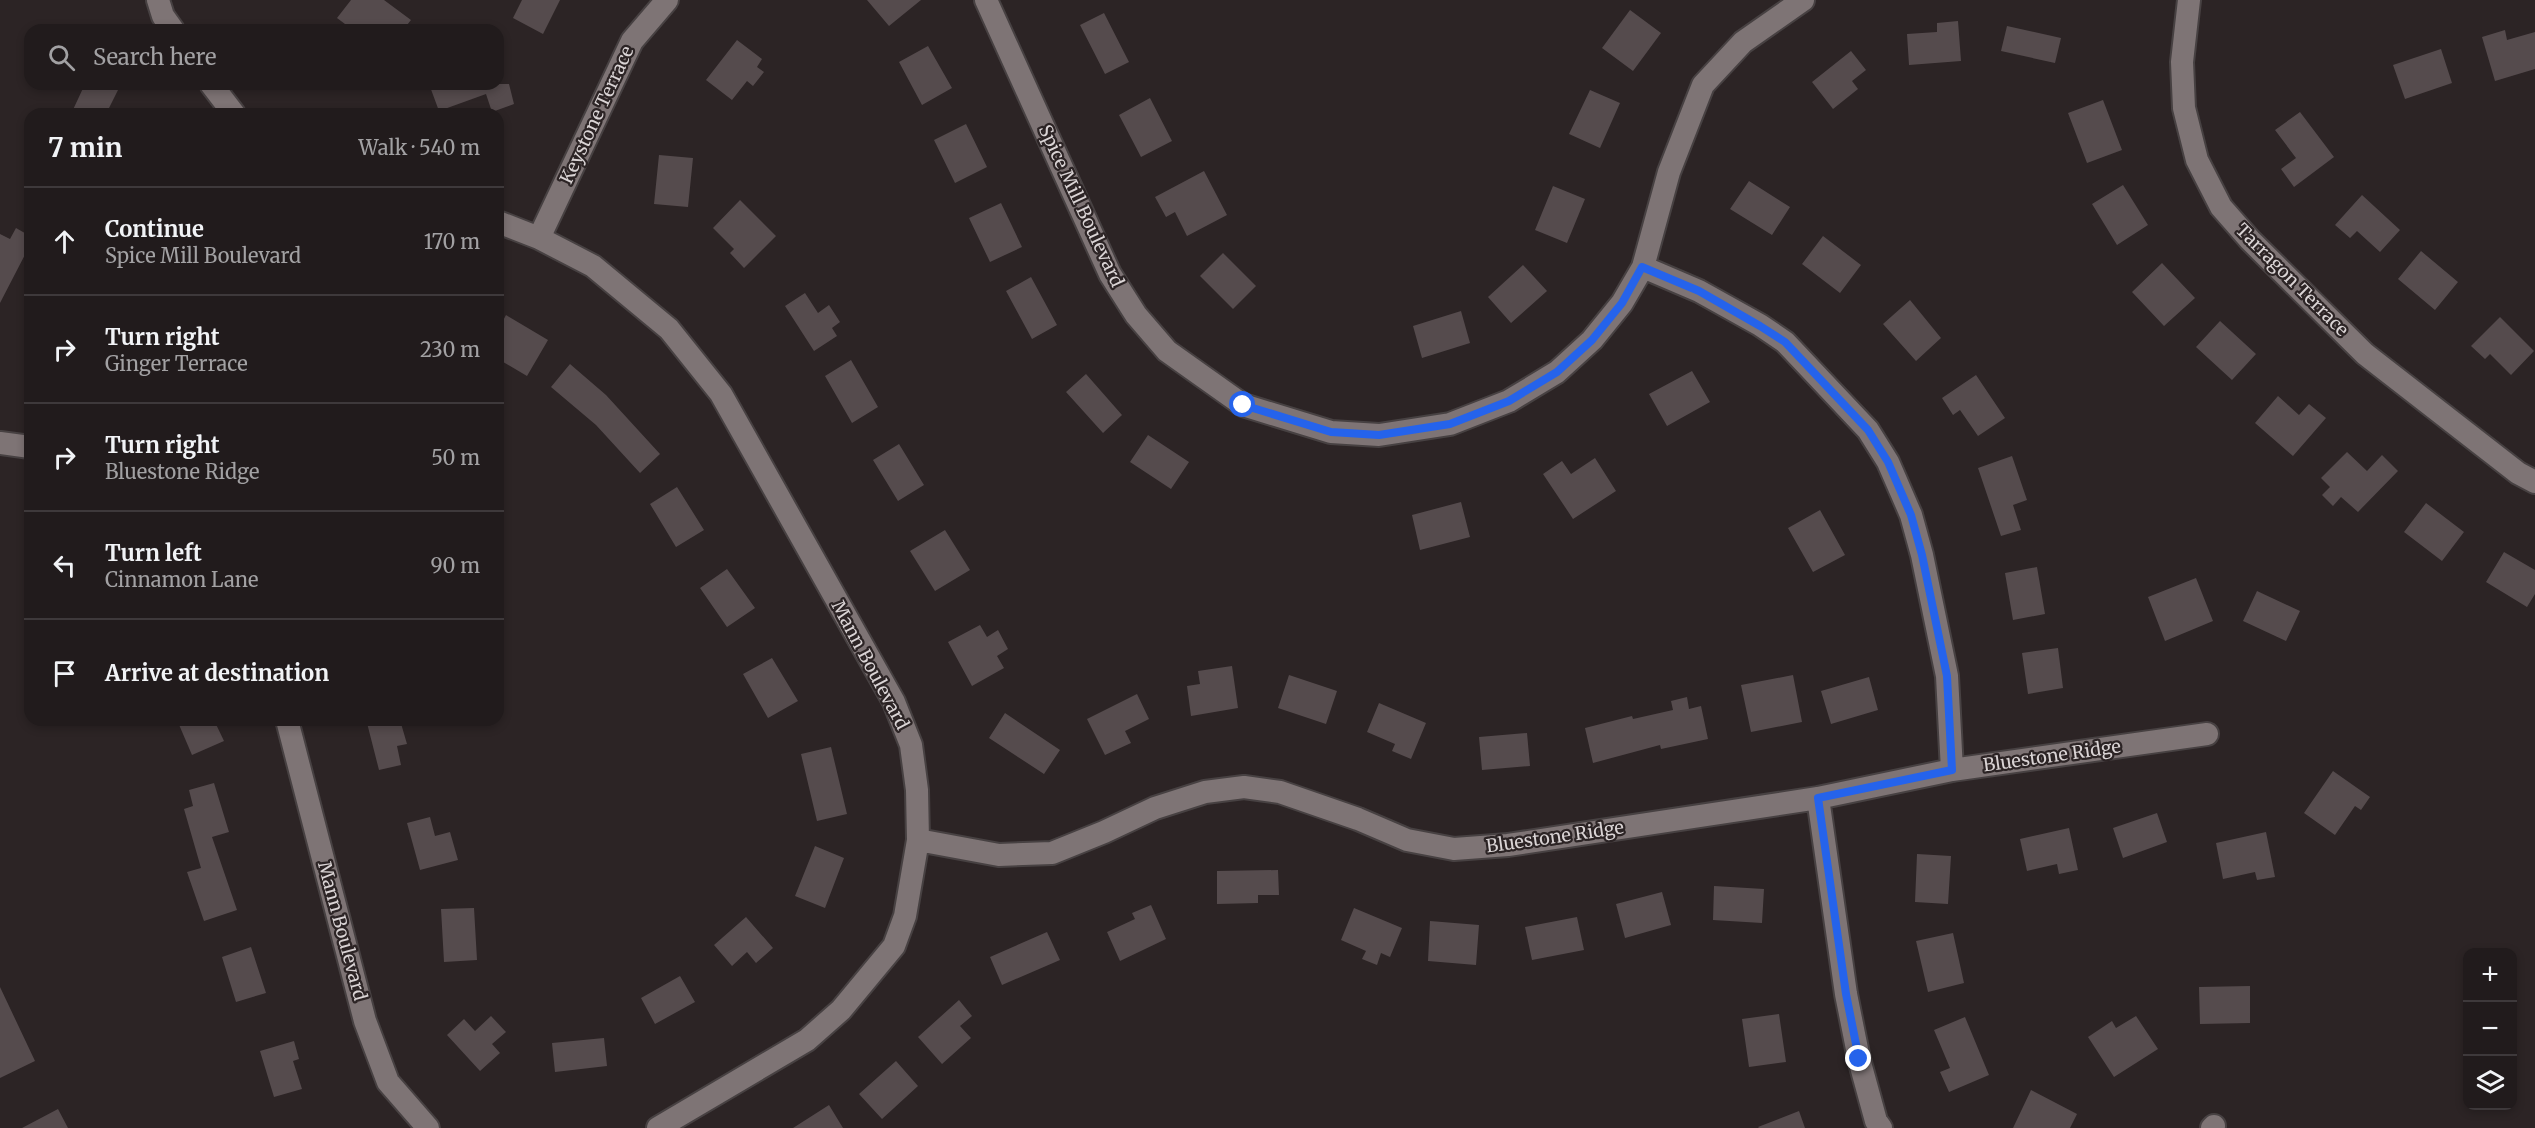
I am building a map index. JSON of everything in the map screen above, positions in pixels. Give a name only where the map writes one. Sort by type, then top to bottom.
[{"type":"street","points":[[158,0],[163,16],[169,24]]},
{"type":"street","name":"Keystone Terrace","points":[[539,238],[632,40],[667,0]]},
{"type":"street","name":"Spice Mill Boulevard","points":[[986,0],[1110,274],[1136,315],[1167,351],[1243,405],[1331,432],[1379,435],[1450,424],[1509,401],[1557,372],[1592,340],[1622,303],[1642,267],[1669,172],[1703,85],[1743,42],[1803,0]]},
{"type":"street","name":"Tarragon Terrace","points":[[2189,0],[2182,62],[2184,108],[2197,160],[2222,207],[2250,240],[2365,354],[2518,473],[2535,482]]},
{"type":"street","points":[[216,90],[229,108]]},
{"type":"street","name":"Mann Boulevard","points":[[504,224],[539,238],[593,266],[669,329],[721,394],[894,702],[911,745],[917,790],[918,840],[905,916],[894,946],[841,1010],[807,1040],[658,1128]]},
{"type":"street","points":[[1642,267],[1699,291],[1785,342],[1868,430],[1888,462],[1911,515],[1922,555],[1947,676],[1952,770]]},
{"type":"street","points":[[0,443],[24,446]]},
{"type":"street","name":"Mann Boulevard","points":[[289,726],[365,1021],[388,1082],[428,1128]]},
{"type":"street","name":"Bluestone Ridge","points":[[918,840],[999,855],[1052,853],[1155,808],[1205,792],[1244,787],[1280,792],[1358,819],[1407,840],[1454,849],[1508,845],[1818,798],[1952,770],[2207,734]]},
{"type":"street","points":[[1818,798],[1846,994],[1859,1059],[1876,1120],[1881,1128]]},
{"type":"building","points":[[351,0],[384,0],[411,20],[408,24],[345,24],[337,18]]},
{"type":"building","points":[[522,0],[560,0],[543,34],[513,18]]},
{"type":"building","points":[[867,0],[921,0],[889,26]]},
{"type":"building","points":[[1630,10],[1661,33],[1633,71],[1602,48]]},
{"type":"building","points":[[1104,13],[1129,62],[1105,74],[1080,25]]},
{"type":"building","points":[[1958,21],[1961,61],[1909,65],[1907,34],[1937,32],[1937,23]]},
{"type":"building","points":[[2007,26],[2061,38],[2055,63],[2001,51]]},
{"type":"building","points":[[2505,30],[2507,40],[2535,32],[2535,69],[2495,81],[2482,37]]},
{"type":"building","points":[[737,40],[762,59],[757,67],[764,72],[753,86],[747,81],[732,100],[706,80]]},
{"type":"building","points":[[928,46],[952,88],[922,105],[899,62]]},
{"type":"building","points":[[2441,49],[2452,83],[2405,99],[2393,65]]},
{"type":"building","points":[[1851,51],[1866,70],[1852,81],[1858,89],[1833,109],[1812,82]]},
{"type":"building","points":[[504,84],[509,84],[514,104],[503,108],[491,108],[486,94],[447,108],[438,108],[431,90],[504,90]]},
{"type":"building","points":[[82,90],[118,90],[109,108],[74,108]]},
{"type":"building","points":[[1590,90],[1620,103],[1600,148],[1569,134]]},
{"type":"building","points":[[1150,98],[1172,141],[1141,157],[1119,115]]},
{"type":"building","points":[[2103,100],[2122,150],[2087,163],[2068,113]]},
{"type":"building","points":[[2300,112],[2334,157],[2294,187],[2281,169],[2296,158],[2275,130]]},
{"type":"building","points":[[966,124],[987,167],[955,183],[934,140]]},
{"type":"building","points":[[659,155],[693,158],[688,207],[654,204]]},
{"type":"building","points":[[1204,171],[1227,215],[1187,236],[1175,212],[1166,217],[1155,197]]},
{"type":"building","points":[[1749,181],[1790,207],[1772,235],[1730,209]]},
{"type":"building","points":[[2123,185],[2148,225],[2117,245],[2092,204]]},
{"type":"building","points":[[1553,186],[1585,199],[1567,243],[1535,230]]},
{"type":"building","points":[[2362,195],[2400,230],[2380,252],[2357,231],[2350,238],[2335,225]]},
{"type":"building","points":[[740,200],[776,236],[744,268],[730,253],[734,249],[713,228]]},
{"type":"building","points":[[1001,203],[1022,247],[990,262],[969,218]]},
{"type":"building","points":[[16,228],[24,233],[24,257],[0,303],[0,234],[10,239]]},
{"type":"building","points":[[1823,236],[1861,265],[1840,293],[1802,264]]},
{"type":"building","points":[[2421,251],[2458,282],[2435,310],[2398,279]]},
{"type":"building","points":[[1223,253],[1256,286],[1233,309],[1200,276]]},
{"type":"building","points":[[2162,263],[2195,298],[2164,326],[2132,292]]},
{"type":"building","points":[[1523,265],[1547,291],[1511,323],[1488,297]]},
{"type":"building","points":[[1031,277],[1057,325],[1032,339],[1006,291]]},
{"type":"building","points":[[805,293],[818,313],[829,305],[840,322],[832,328],[837,336],[814,351],[785,306]]},
{"type":"building","points":[[1910,300],[1941,338],[1916,361],[1883,324]]},
{"type":"building","points":[[1461,311],[1470,343],[1422,358],[1413,326]]},
{"type":"building","points":[[506,315],[548,340],[527,376],[504,363],[504,319]]},
{"type":"building","points":[[2500,317],[2534,351],[2511,375],[2490,354],[2485,359],[2471,346]]},
{"type":"building","points":[[2220,321],[2256,354],[2232,380],[2196,347]]},
{"type":"building","points":[[851,360],[878,407],[852,423],[825,376]]},
{"type":"building","points":[[570,364],[606,395],[660,454],[640,473],[596,425],[551,387]]},
{"type":"building","points":[[1692,371],[1710,402],[1667,426],[1649,394]]},
{"type":"building","points":[[1086,374],[1122,415],[1103,433],[1066,392]]},
{"type":"building","points":[[1976,375],[2005,418],[1978,436],[1960,410],[1953,415],[1942,398]]},
{"type":"building","points":[[2278,396],[2299,415],[2309,404],[2326,418],[2293,456],[2255,423]]},
{"type":"building","points":[[1148,435],[1189,462],[1171,489],[1130,462]]},
{"type":"building","points":[[899,444],[924,485],[898,501],[873,460]]},
{"type":"building","points":[[2347,452],[2367,471],[2382,455],[2398,471],[2358,512],[2341,497],[2333,506],[2322,495],[2330,487],[2321,478]]},
{"type":"building","points":[[2012,456],[2027,500],[2013,505],[2021,530],[2001,536],[1978,468]]},
{"type":"building","points":[[1595,458],[1616,491],[1573,519],[1543,474],[1562,461],[1571,474]]},
{"type":"building","points":[[677,487],[704,530],[676,547],[650,504]]},
{"type":"building","points":[[1461,502],[1470,537],[1420,550],[1412,515]]},
{"type":"building","points":[[2426,503],[2464,532],[2442,561],[2404,532]]},
{"type":"building","points":[[1820,510],[1845,555],[1813,572],[1788,528]]},
{"type":"building","points":[[945,530],[970,570],[935,591],[910,551]]},
{"type":"building","points":[[2504,552],[2535,570],[2535,594],[2527,607],[2486,582]]},
{"type":"building","points":[[2037,567],[2045,614],[2013,620],[2005,573]]},
{"type":"building","points":[[727,569],[755,608],[727,627],[700,588]]},
{"type":"building","points":[[2196,578],[2213,621],[2165,641],[2148,597]]},
{"type":"building","points":[[2257,591],[2300,611],[2286,641],[2243,621]]},
{"type":"building","points":[[980,625],[987,637],[998,630],[1008,649],[997,656],[1004,668],[972,686],[948,642]]},
{"type":"building","points":[[2058,648],[2063,688],[2028,694],[2022,653]]},
{"type":"building","points":[[772,658],[798,701],[768,718],[743,674]]},
{"type":"building","points":[[1232,666],[1238,708],[1191,716],[1187,686],[1200,684],[1198,671]]},
{"type":"building","points":[[1289,675],[1337,691],[1326,724],[1278,708]]},
{"type":"building","points":[[1793,675],[1802,722],[1751,732],[1741,685]]},
{"type":"building","points":[[1869,677],[1878,710],[1831,724],[1821,691]]},
{"type":"building","points":[[1137,694],[1149,719],[1125,731],[1131,743],[1105,755],[1087,719]]},
{"type":"building","points":[[1687,697],[1689,709],[1701,706],[1708,739],[1661,749],[1660,745],[1593,763],[1585,728],[1632,716],[1633,719],[1673,710],[1671,701]]},
{"type":"building","points":[[1379,703],[1426,723],[1411,759],[1392,751],[1395,744],[1367,732]]},
{"type":"building","points":[[1005,713],[1060,750],[1044,774],[989,738]]},
{"type":"building","points":[[180,726],[217,726],[224,741],[192,755]]},
{"type":"building","points":[[368,726],[402,726],[407,744],[397,746],[401,765],[379,770]]},
{"type":"building","points":[[1527,733],[1530,766],[1482,770],[1479,737]]},
{"type":"building","points":[[831,747],[847,814],[817,821],[801,754]]},
{"type":"building","points":[[2333,771],[2370,797],[2361,810],[2355,806],[2335,835],[2304,813]]},
{"type":"building","points":[[214,783],[229,832],[212,837],[237,910],[204,921],[187,872],[201,868],[184,809],[193,806],[189,790]]},
{"type":"building","points":[[2157,813],[2167,842],[2123,858],[2113,828]]},
{"type":"building","points":[[430,817],[435,836],[450,832],[458,860],[420,870],[407,823]]},
{"type":"building","points":[[2069,828],[2078,870],[2059,874],[2057,864],[2027,871],[2020,839]]},
{"type":"building","points":[[2266,832],[2275,877],[2257,880],[2255,872],[2223,879],[2216,843]]},
{"type":"building","points":[[815,846],[844,858],[825,908],[795,896]]},
{"type":"building","points":[[1917,854],[1951,856],[1948,904],[1915,902]]},
{"type":"building","points":[[1278,870],[1279,895],[1258,895],[1258,903],[1217,904],[1217,871]]},
{"type":"building","points":[[1714,886],[1764,889],[1762,923],[1713,920]]},
{"type":"building","points":[[1662,892],[1671,925],[1625,938],[1616,904]]},
{"type":"building","points":[[1151,905],[1166,939],[1120,961],[1107,932],[1135,919],[1132,913]]},
{"type":"building","points":[[474,908],[477,960],[444,962],[441,909]]},
{"type":"building","points":[[1354,908],[1402,928],[1390,957],[1381,953],[1377,965],[1362,959],[1366,951],[1341,940]]},
{"type":"building","points":[[746,917],[773,948],[756,963],[747,952],[732,966],[714,945]]},
{"type":"building","points":[[1577,917],[1584,950],[1532,960],[1525,927]]},
{"type":"building","points":[[1430,921],[1479,925],[1476,965],[1428,961]]},
{"type":"building","points":[[1047,932],[1060,960],[1002,985],[990,957]]},
{"type":"building","points":[[1953,933],[1964,983],[1928,992],[1916,941]]},
{"type":"building","points":[[251,947],[266,993],[236,1002],[222,957]]},
{"type":"building","points":[[680,976],[695,1002],[655,1024],[641,998]]},
{"type":"building","points":[[2250,986],[2250,1023],[2200,1024],[2199,987]]},
{"type":"building","points":[[0,987],[35,1061],[0,1078]]},
{"type":"building","points":[[959,1000],[972,1016],[960,1026],[971,1038],[942,1064],[918,1037]]},
{"type":"building","points":[[1779,1014],[1786,1062],[1749,1067],[1742,1019]]},
{"type":"building","points":[[491,1016],[506,1032],[492,1044],[500,1053],[480,1071],[447,1035],[464,1019],[475,1031]]},
{"type":"building","points":[[2136,1016],[2158,1049],[2114,1077],[2088,1037],[2112,1021],[2116,1028]]},
{"type":"building","points":[[1965,1017],[1989,1075],[1949,1092],[1940,1072],[1950,1068],[1934,1030]]},
{"type":"building","points":[[604,1038],[607,1066],[555,1072],[552,1043]]},
{"type":"building","points":[[294,1041],[299,1059],[293,1061],[302,1089],[274,1097],[260,1051]]},
{"type":"building","points":[[896,1061],[918,1086],[882,1119],[859,1094]]},
{"type":"building","points":[[2031,1090],[2077,1114],[2070,1128],[2013,1128]]},
{"type":"building","points":[[829,1105],[843,1128],[793,1128]]},
{"type":"building","points":[[58,1109],[68,1128],[22,1128]]},
{"type":"building","points":[[1799,1111],[1805,1128],[1758,1127]]},
{"type":"route","points":[[1243,405],[1331,432],[1379,435],[1450,424],[1509,401],[1557,372],[1592,340],[1622,303],[1642,267],[1699,291],[1785,342],[1868,430],[1888,462],[1911,515],[1922,555],[1947,676],[1952,770],[1818,798],[1846,994],[1859,1059]]}]
